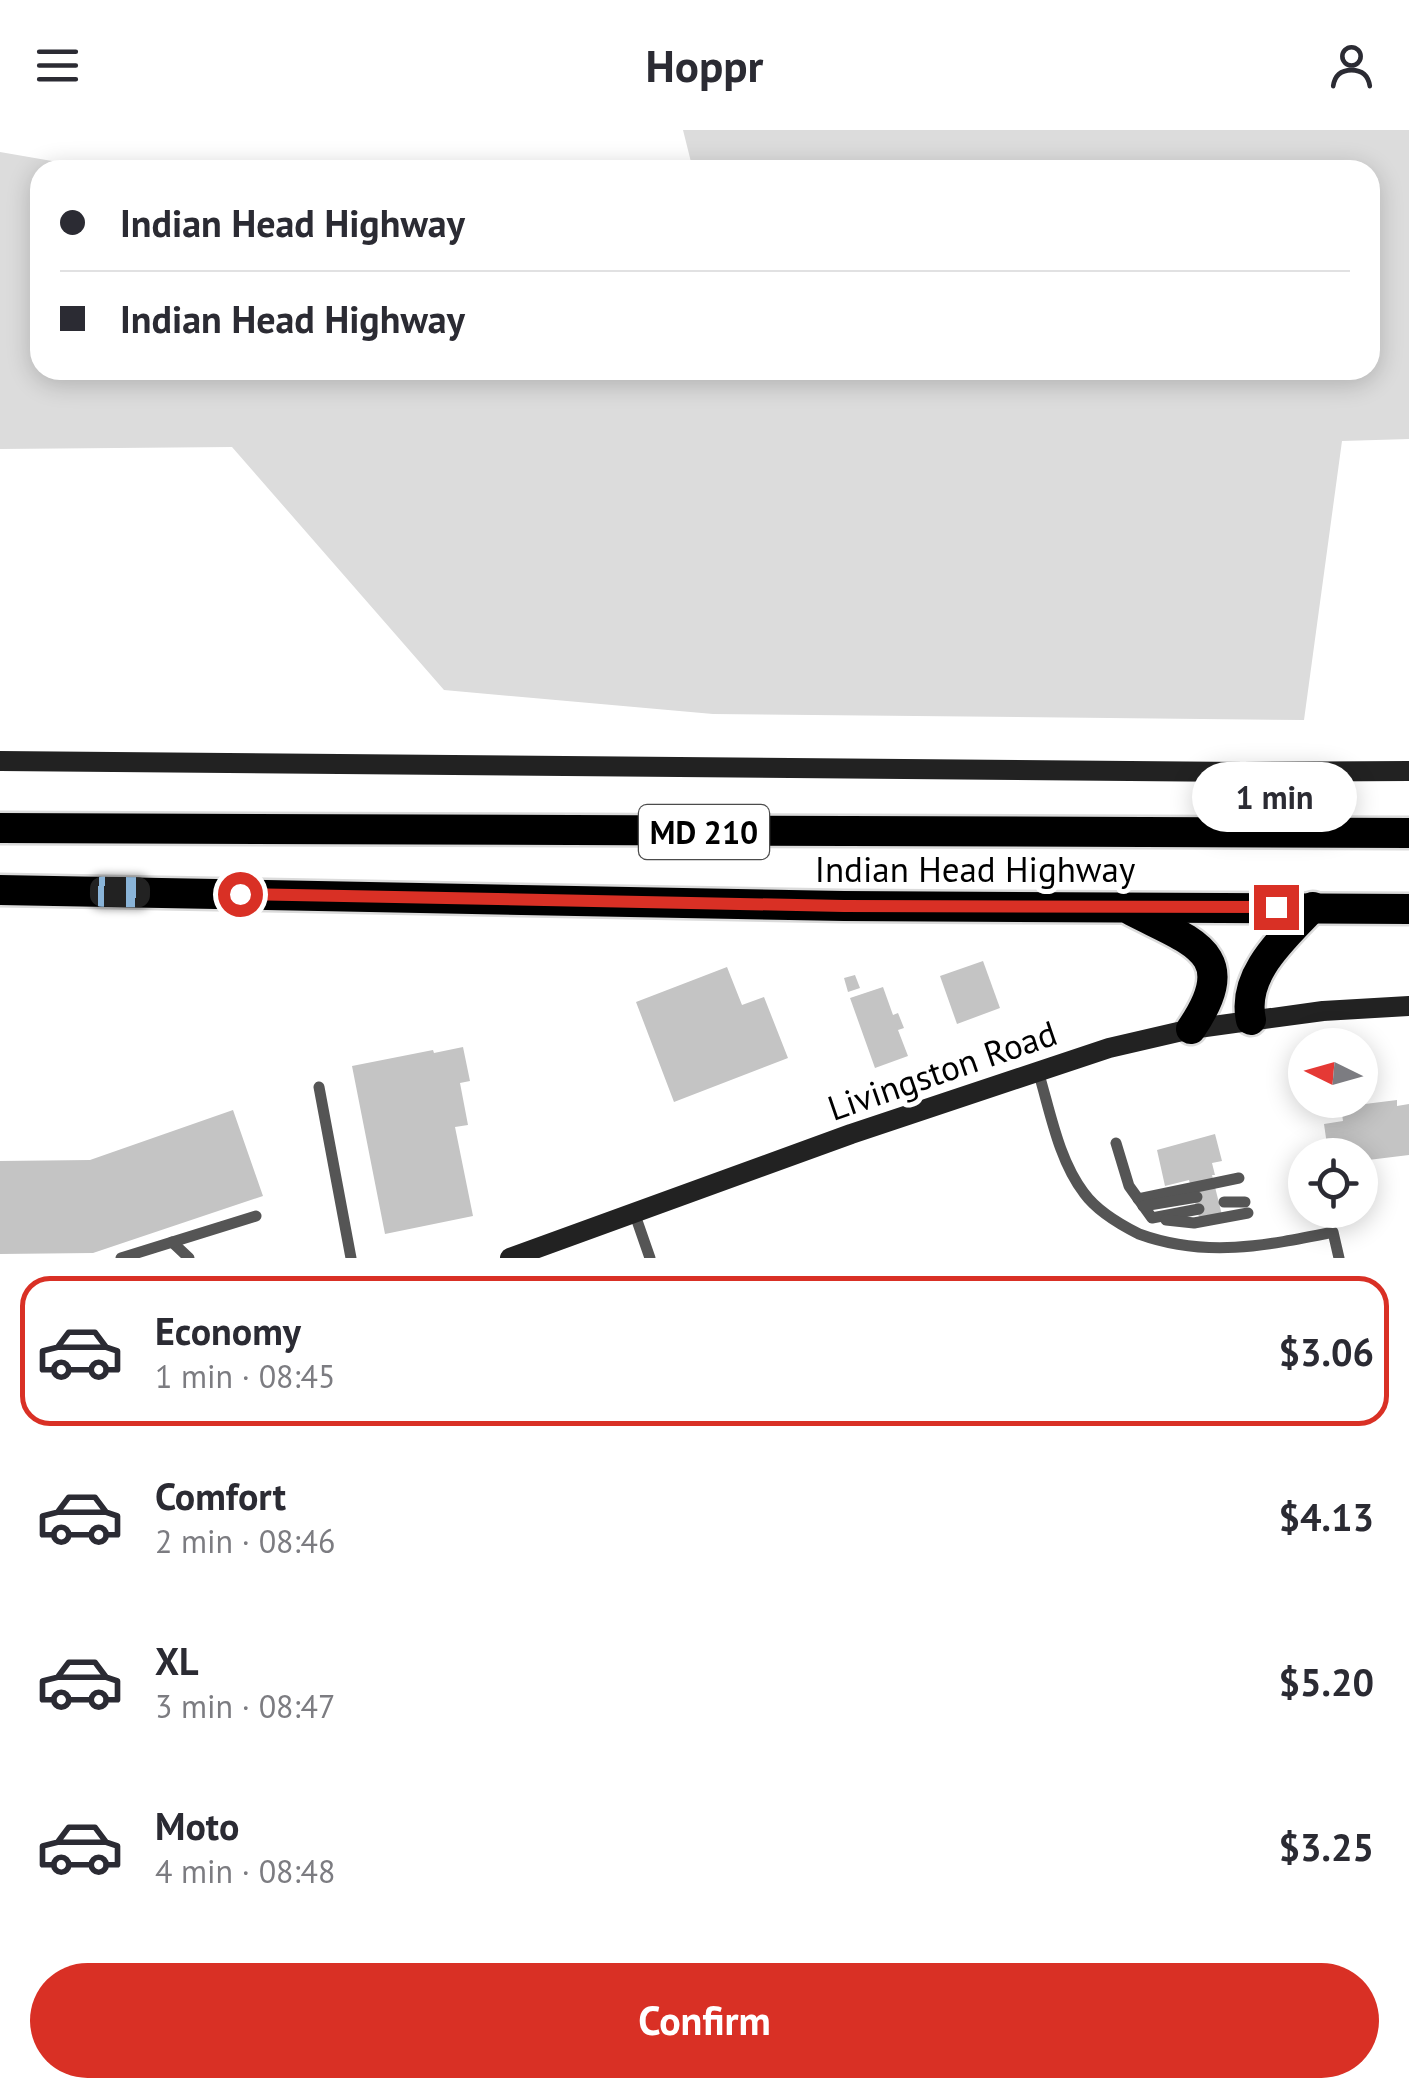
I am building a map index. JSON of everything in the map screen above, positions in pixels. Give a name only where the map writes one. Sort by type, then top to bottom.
[{"type":"highway","name":"Indian Head Highway","points":[[0,828],[1409,833]]},
{"type":"highway","name":"Indian Head Highway","points":[[0,890],[844,906],[1409,909]]},
{"type":"highway","points":[[1251,1020],[1247,1002],[1253,982],[1281,942],[1313,907]]},
{"type":"highway","points":[[1124,908],[1201,946],[1211,963],[1214,982],[1208,1004],[1191,1029]]},
{"type":"street","points":[[0,761],[1409,771]]},
{"type":"street","name":"Livingston Road","points":[[510,1258],[1109,1048],[1251,1020],[1409,1006]]},
{"type":"lane","points":[[1038,1071],[1066,1159],[1084,1194],[1117,1224],[1163,1246],[1211,1253],[1258,1248],[1333,1232],[1339,1258]]},
{"type":"lane","points":[[320,1087],[351,1258]]},
{"type":"lane","points":[[1116,1143],[1129,1186],[1141,1203],[1152,1218],[1194,1223],[1223,1220],[1247,1207],[1222,1196],[1240,1182],[1141,1203]]},
{"type":"lane","points":[[1141,1203],[1198,1203],[1152,1218]]},
{"type":"lane","points":[[634,1212],[650,1258]]},
{"type":"lane","points":[[121,1258],[256,1216]]},
{"type":"lane","points":[[172,1242],[189,1258]]},
{"type":"shaded area","points":[[683,130],[1409,130],[1409,439],[1342,441],[1304,720],[713,714],[444,690],[232,447],[0,449],[0,152],[46,160],[30,160],[30,380],[1380,380],[1380,160],[690,160]]},
{"type":"building","points":[[983,961],[1000,1008],[957,1024],[940,976]]},
{"type":"building","points":[[727,967],[742,1005],[764,997],[788,1058],[674,1102],[636,1002]]},
{"type":"building","points":[[855,975],[860,988],[848,992],[844,978]]},
{"type":"building","points":[[883,987],[893,1015],[898,1013],[904,1028],[898,1030],[908,1056],[875,1068],[850,998]]},
{"type":"building","points":[[463,1047],[470,1081],[460,1083],[468,1125],[455,1127],[473,1216],[385,1234],[352,1066]]},
{"type":"building","points":[[1397,1100],[1397,1106],[1409,1104],[1409,1155],[1378,1159],[1378,1138],[1326,1138],[1324,1124],[1343,1118],[1378,1118],[1378,1102]]},
{"type":"building","points":[[233,1110],[263,1196],[93,1253],[0,1254],[0,1161],[90,1160]]},
{"type":"building","points":[[1215,1134],[1222,1161],[1212,1163],[1212,1175],[1222,1215],[1200,1221],[1189,1180],[1165,1186],[1157,1150]]},
{"type":"route","points":[[240,894],[844,906],[1276,907]]}]
